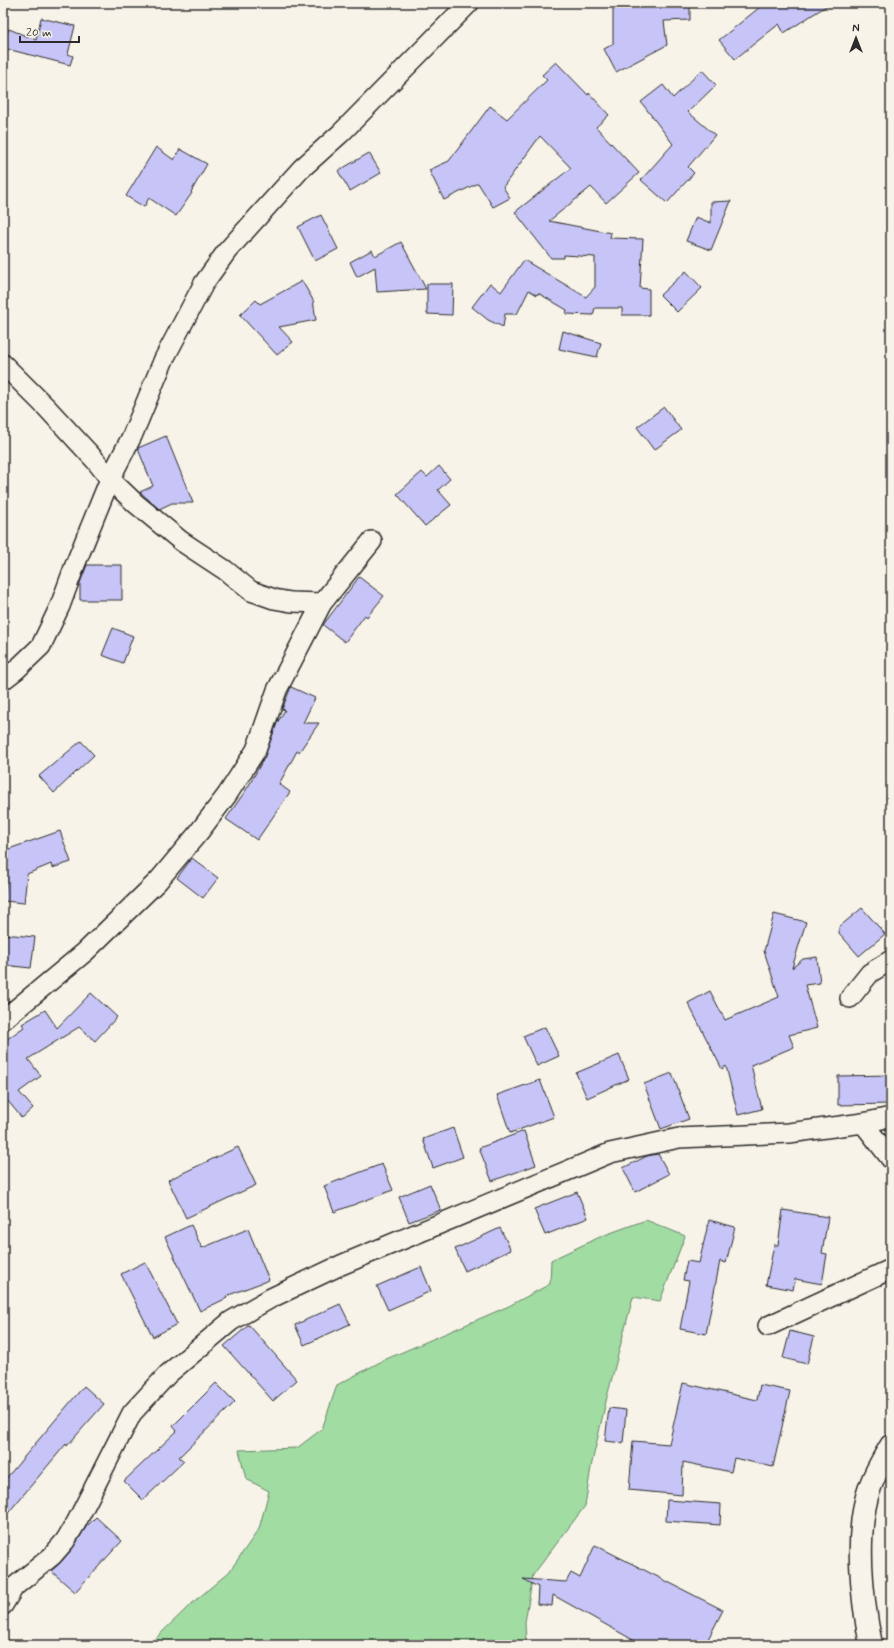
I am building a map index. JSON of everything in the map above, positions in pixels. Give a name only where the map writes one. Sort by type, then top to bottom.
[{"type":"street","points":[[3,680],[16,670],[40,646],[60,606],[110,479],[132,436],[164,359],[204,283],[227,251],[301,169],[341,134],[469,3]]},
{"type":"street","points":[[4,371],[47,408],[95,460],[110,479],[181,542],[225,570],[251,591],[274,599],[291,602],[322,604]]},
{"type":"street","points":[[3,1020],[85,952],[158,881],[199,832],[227,795],[256,750],[276,690],[322,604],[372,541]]},
{"type":"street","points":[[850,998],[870,973],[891,960]]},
{"type":"street","points":[[3,1605],[14,1587],[52,1556],[65,1541],[76,1523],[132,1413],[168,1374],[231,1321],[271,1298],[341,1265],[610,1154],[678,1138],[789,1133],[864,1123],[891,1116]]},
{"type":"street","points":[[864,1123],[891,1159]]},
{"type":"street","points":[[768,1326],[891,1269]]},
{"type":"street","points":[[871,1645],[862,1579],[862,1525],[870,1487],[891,1446]]},
{"type":"green space","points":[[646,1220],[685,1236],[660,1301],[633,1297],[607,1397],[591,1467],[585,1506],[533,1575],[525,1622],[526,1645],[155,1645],[153,1641],[189,1606],[229,1572],[259,1529],[269,1491],[246,1479],[239,1450],[297,1448],[322,1429],[337,1385],[384,1360],[509,1306],[550,1284],[551,1260],[602,1236]]},
{"type":"building","points":[[690,3],[690,20],[664,21],[667,45],[616,72],[604,49],[613,44],[613,4]]},
{"type":"building","points":[[765,3],[831,3],[784,33],[779,24],[735,59],[719,40]]},
{"type":"building","points":[[41,18],[75,26],[68,54],[73,56],[70,65],[3,48],[3,42],[9,29],[36,40]]},
{"type":"building","points":[[556,62],[588,95],[589,93],[609,115],[596,127],[639,173],[606,203],[591,187],[549,221],[611,233],[610,238],[643,239],[640,288],[649,289],[649,315],[622,315],[622,308],[595,308],[593,315],[566,314],[567,310],[538,293],[537,295],[529,290],[517,314],[505,314],[503,327],[488,320],[472,307],[490,283],[501,292],[524,260],[586,297],[595,287],[595,257],[564,255],[564,258],[551,258],[515,212],[571,168],[540,136],[503,187],[510,198],[493,207],[478,183],[444,200],[429,170],[449,161],[490,106],[507,119],[547,80],[542,75]]},
{"type":"building","points":[[702,70],[716,85],[688,112],[715,135],[688,167],[694,173],[667,203],[641,180],[673,144],[641,102],[663,85],[673,98]]},
{"type":"building","points":[[156,147],[174,160],[180,149],[207,164],[191,192],[192,193],[176,216],[149,198],[144,207],[126,196]]},
{"type":"building","points":[[369,153],[381,173],[350,191],[338,171]]},
{"type":"building","points":[[731,201],[711,250],[686,241],[696,217],[711,223],[711,202]]},
{"type":"building","points":[[321,215],[338,249],[315,261],[298,227]]},
{"type":"building","points":[[401,242],[426,289],[377,292],[375,267],[357,277],[350,262],[372,250],[375,256]]},
{"type":"building","points":[[686,271],[702,288],[677,312],[660,295]]},
{"type":"building","points":[[302,281],[313,300],[316,320],[279,327],[293,342],[277,355],[240,315],[256,300],[260,304]]},
{"type":"building","points":[[427,284],[453,284],[452,315],[427,314]]},
{"type":"building","points":[[563,331],[601,343],[597,357],[559,349]]},
{"type":"building","points":[[664,407],[681,430],[654,450],[637,427]]},
{"type":"building","points":[[166,436],[193,503],[172,503],[159,509],[140,492],[153,486],[138,448]]},
{"type":"building","points":[[439,466],[450,479],[438,490],[451,505],[425,526],[397,494],[422,472],[427,477]]},
{"type":"building","points":[[87,565],[122,565],[122,600],[80,600],[80,583]]},
{"type":"building","points":[[359,577],[384,596],[367,617],[365,615],[345,642],[323,625]]},
{"type":"building","points":[[113,628],[133,636],[123,663],[102,655]]},
{"type":"building","points":[[291,687],[315,698],[303,723],[319,723],[299,752],[297,751],[279,784],[290,792],[257,840],[226,819],[248,787],[265,756],[277,723],[285,710],[282,709]]},
{"type":"building","points":[[81,741],[94,755],[54,793],[39,776]]},
{"type":"building","points":[[60,831],[71,862],[52,868],[51,864],[27,874],[24,903],[4,901],[6,882],[3,883],[3,851]]},
{"type":"building","points":[[192,858],[218,878],[203,898],[177,878]]},
{"type":"building","points":[[862,908],[885,934],[859,956],[839,933],[839,927]]},
{"type":"building","points":[[774,914],[806,922],[792,968],[803,959],[817,957],[820,983],[805,985],[817,1028],[789,1035],[794,1047],[751,1065],[762,1109],[738,1115],[726,1066],[722,1069],[688,1003],[710,991],[725,1020],[779,997],[764,951]]},
{"type":"building","points":[[3,934],[35,937],[31,968],[3,965]]},
{"type":"building","points":[[91,993],[117,1017],[95,1041],[79,1027],[28,1059],[41,1076],[19,1092],[33,1108],[22,1118],[7,1100],[3,1103],[3,1042],[24,1027],[22,1024],[45,1010],[57,1028]]},
{"type":"building","points":[[545,1027],[559,1056],[537,1066],[523,1036]]},
{"type":"building","points":[[619,1055],[629,1079],[587,1098],[576,1073]]},
{"type":"building","points":[[672,1073],[689,1119],[661,1129],[644,1084]]},
{"type":"building","points":[[891,1075],[891,1104],[838,1105],[838,1076]]},
{"type":"building","points":[[540,1080],[554,1117],[510,1133],[497,1095]]},
{"type":"building","points":[[453,1128],[463,1157],[433,1168],[423,1139]]},
{"type":"building","points":[[524,1131],[536,1165],[492,1181],[479,1148]]},
{"type":"building","points":[[238,1147],[256,1185],[186,1218],[168,1180]]},
{"type":"building","points":[[658,1154],[669,1174],[635,1192],[623,1168],[647,1156]]},
{"type":"building","points":[[382,1164],[393,1190],[334,1212],[324,1186]]},
{"type":"building","points":[[430,1184],[441,1210],[409,1222],[399,1197]]},
{"type":"building","points":[[577,1192],[588,1218],[545,1235],[534,1209]]},
{"type":"building","points":[[783,1210],[828,1217],[822,1253],[827,1254],[822,1284],[795,1279],[793,1290],[766,1285],[774,1245],[778,1245]]},
{"type":"building","points":[[709,1220],[735,1227],[726,1263],[720,1261],[706,1334],[680,1329],[689,1281],[683,1280],[687,1261],[699,1263]]},
{"type":"building","points":[[191,1225],[202,1248],[248,1229],[269,1280],[226,1296],[227,1298],[200,1311],[165,1237]]},
{"type":"building","points":[[500,1228],[511,1250],[465,1271],[455,1249]]},
{"type":"building","points":[[145,1262],[177,1324],[153,1337],[121,1274]]},
{"type":"building","points":[[421,1267],[431,1291],[388,1310],[377,1286]]},
{"type":"building","points":[[340,1304],[350,1324],[304,1345],[295,1325]]},
{"type":"building","points":[[249,1325],[297,1380],[273,1401],[224,1346]]},
{"type":"building","points":[[790,1331],[814,1337],[807,1364],[783,1358]]},
{"type":"building","points":[[216,1383],[235,1402],[179,1457],[184,1461],[143,1500],[124,1481],[177,1431],[173,1426]]},
{"type":"building","points":[[683,1383],[757,1400],[760,1385],[790,1391],[773,1467],[734,1458],[731,1472],[683,1462],[682,1495],[629,1490],[633,1441],[669,1444]]},
{"type":"building","points":[[84,1386],[104,1404],[67,1446],[66,1444],[3,1519],[3,1482]]},
{"type":"building","points":[[609,1408],[626,1410],[623,1443],[605,1441]]},
{"type":"building","points":[[667,1500],[721,1504],[720,1525],[666,1521]]},
{"type":"building","points":[[96,1517],[122,1541],[75,1592],[51,1571],[73,1548],[86,1527]]},
{"type":"building","points":[[595,1545],[723,1610],[705,1645],[642,1645],[553,1595],[552,1606],[537,1604],[538,1587],[523,1579],[566,1582],[571,1573],[580,1578]]}]
